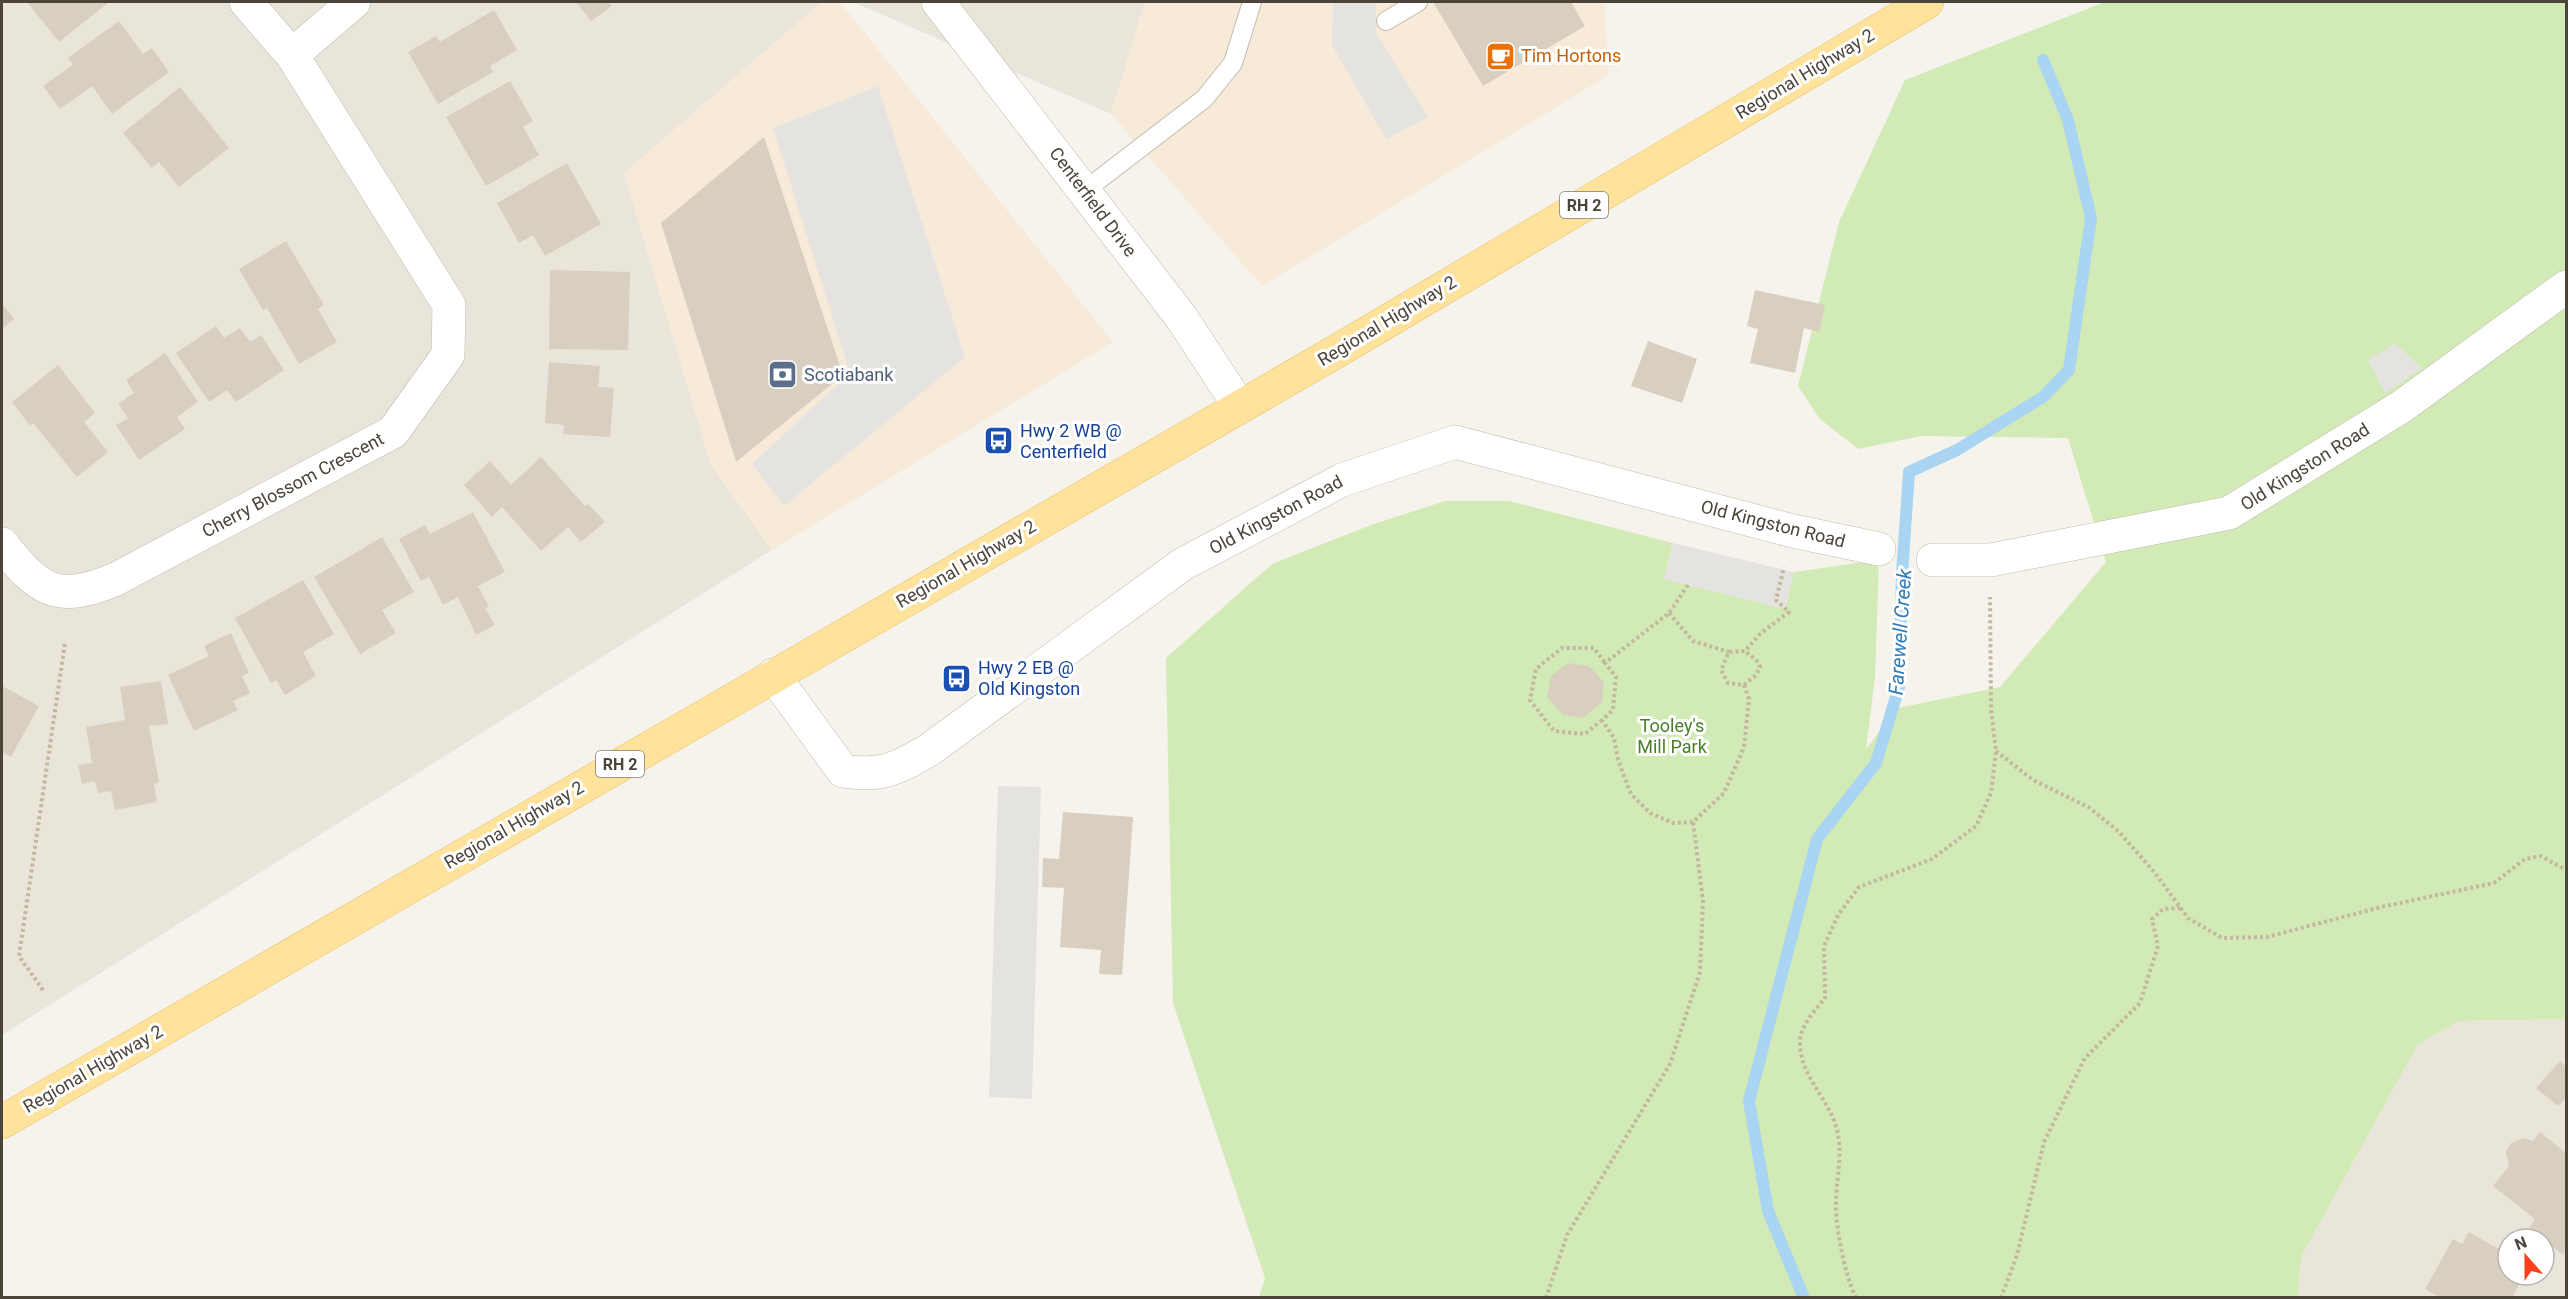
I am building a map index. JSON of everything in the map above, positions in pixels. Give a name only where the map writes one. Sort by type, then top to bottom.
[{"type":"main road","name":"Regional Highway 2","points":[[2,1122],[773,675],[1240,408],[1927,2]]},
{"type":"street","name":"Cherry Blossom Crescent","points":[[2,544],[32,578],[47,588],[66,592],[91,590],[116,579],[393,432],[448,355],[449,304],[292,55],[246,2]]},
{"type":"street","points":[[292,55],[354,2]]},
{"type":"street","name":"Centerfield Drive","points":[[938,2],[1181,317],[1240,408]]},
{"type":"street","name":"Old Kingston Road","points":[[1933,560],[1991,560],[2229,513],[2401,407],[2566,286]]},
{"type":"street","name":"Old Kingston Road","points":[[773,675],[843,771],[864,775],[895,770],[929,750],[1183,564],[1342,480],[1455,442],[1793,531],[1879,549]]},
{"type":"lane","points":[[1084,191],[1204,99],[1233,63],[1252,2]]},
{"type":"lane","points":[[1386,21],[1418,2]]},
{"type":"path","points":[[1745,651],[1761,633],[1789,612],[1776,600],[1793,531]]},
{"type":"path","points":[[1856,1298],[1848,1281],[1836,1209],[1841,1158],[1835,1123],[1802,1065],[1800,1038],[1812,1013],[1825,998],[1824,946],[1838,915],[1859,887],[1932,859],[1976,826],[1992,793],[1996,751],[1991,710],[1991,560]]},
{"type":"path","points":[[1605,663],[1669,614],[1688,585]]},
{"type":"path","points":[[1669,614],[1693,641],[1729,652],[1745,651],[1758,662],[1760,667],[1756,675],[1744,685]]},
{"type":"path","points":[[43,990],[19,956],[66,643]]},
{"type":"path","points":[[1562,648],[1594,648],[1616,677],[1613,710],[1602,720],[1585,734],[1554,731],[1530,700],[1536,669],[1562,648]]},
{"type":"path","points":[[1729,652],[1721,670],[1728,682],[1744,685]]},
{"type":"path","points":[[1602,720],[1614,738],[1618,760],[1631,794],[1650,813],[1673,823],[1693,822],[1725,793],[1744,747],[1749,699],[1744,685]]},
{"type":"path","points":[[1996,751],[2033,780],[2090,808],[2119,831],[2155,873],[2188,918],[2222,938],[2267,937],[2381,907],[2494,884],[2525,859],[2541,856],[2566,870]]},
{"type":"path","points":[[1546,1298],[1568,1235],[1670,1064],[1700,972],[1703,901],[1693,822]]},
{"type":"path","points":[[2001,1298],[2018,1255],[2044,1142],[2085,1058],[2140,1003],[2158,946],[2152,919],[2163,909],[2180,908]]},
{"type":"shaded area","points":[[2,2],[822,2],[624,173],[711,465],[772,550],[2,1035]]},
{"type":"shaded area","points":[[822,2],[840,2],[1113,342],[772,550],[711,465],[624,173]]},
{"type":"shaded area","points":[[853,2],[1145,2],[1111,114]]},
{"type":"shaded area","points":[[1145,2],[1604,2],[1609,75],[1262,286],[1111,114]]},
{"type":"shaded area","points":[[1333,2],[1376,2],[1376,33],[1428,117],[1386,139],[1332,45]]},
{"type":"shaded area","points":[[878,86],[965,357],[784,506],[752,464],[850,373],[773,128]]},
{"type":"shaded area","points":[[2395,343],[2422,368],[2385,393],[2368,360]]},
{"type":"shaded area","points":[[1673,543],[1794,572],[1785,609],[1664,579]]},
{"type":"shaded area","points":[[998,786],[1041,787],[1032,1099],[989,1097]]},
{"type":"shaded area","points":[[2566,1019],[2566,1297],[2298,1298],[2301,1257],[2418,1044],[2459,1021]]},
{"type":"green space","name":"Tooley's Mill Park","points":[[2105,2],[2566,2],[2566,1019],[2459,1021],[2418,1044],[2301,1257],[2298,1297],[1259,1297],[1265,1278],[1173,1003],[1166,658],[1272,564],[1371,525],[1445,501],[1509,501],[1673,543],[1664,579],[1785,609],[1794,572],[1879,560],[1875,677],[1866,749],[1898,708],[2000,687],[2106,562],[2068,438],[1921,436],[1858,449],[1820,419],[1798,386],[1839,222],[1905,80]]},
{"type":"building","points":[[27,2],[109,2],[59,42]]},
{"type":"building","points":[[576,2],[608,2],[612,6],[591,21]]},
{"type":"building","name":"Tim Hortons","points":[[1433,2],[1571,2],[1585,26],[1483,86]]},
{"type":"building","points":[[494,10],[517,50],[490,66],[493,72],[438,104],[408,52],[436,36],[440,42]]},
{"type":"building","points":[[119,21],[143,54],[152,48],[169,72],[112,114],[92,86],[60,109],[43,86],[73,65],[68,58]]},
{"type":"building","points":[[510,81],[533,121],[523,127],[539,155],[486,186],[446,117]]},
{"type":"building","points":[[180,87],[229,148],[179,187],[159,162],[152,168],[123,133]]},
{"type":"building","points":[[764,137],[843,375],[736,462],[661,223]]},
{"type":"building","points":[[567,163],[601,224],[545,256],[533,235],[519,243],[497,203]]},
{"type":"building","points":[[286,241],[324,305],[318,309],[337,342],[299,364],[267,308],[263,310],[239,269]]},
{"type":"building","points":[[550,270],[630,272],[628,350],[549,349]]},
{"type":"building","points":[[1755,290],[1825,305],[1819,332],[1804,328],[1795,373],[1750,363],[1758,329],[1747,326]]},
{"type":"building","points":[[2,303],[14,319],[2,329]]},
{"type":"building","points":[[216,326],[224,338],[240,328],[250,342],[261,335],[284,370],[236,402],[227,390],[209,402],[176,353]]},
{"type":"building","points":[[1648,341],[1697,359],[1682,403],[1631,386]]},
{"type":"building","points":[[165,353],[198,402],[177,417],[185,429],[139,460],[116,425],[128,418],[118,404],[134,393],[126,380]]},
{"type":"building","points":[[549,362],[600,366],[598,387],[614,388],[610,437],[563,434],[564,425],[545,423]]},
{"type":"building","points":[[58,365],[95,413],[84,422],[108,452],[77,477],[33,423],[30,426],[12,402]]},
{"type":"building","points":[[541,457],[585,506],[588,504],[605,522],[581,542],[568,527],[541,551],[502,507],[492,517],[464,485],[490,461],[511,485]]},
{"type":"building","points":[[473,512],[505,572],[478,586],[489,607],[485,608],[495,625],[476,635],[458,597],[443,605],[429,577],[421,581],[399,539],[425,525],[430,534]]},
{"type":"building","points":[[382,537],[414,592],[382,610],[396,633],[360,654],[314,577]]},
{"type":"building","points":[[303,580],[334,634],[303,652],[316,676],[285,695],[276,680],[271,683],[235,618]]},
{"type":"building","points":[[231,633],[249,673],[242,676],[250,693],[233,701],[238,710],[194,731],[168,675],[209,656],[204,646]]},
{"type":"building","points":[[1568,663],[1589,666],[1604,682],[1602,702],[1583,718],[1563,715],[1547,697],[1551,676]]},
{"type":"building","points":[[161,681],[168,724],[149,726],[159,782],[154,784],[157,802],[115,810],[111,791],[98,793],[95,781],[82,784],[78,765],[92,763],[86,727],[125,720],[120,687]]},
{"type":"building","points":[[2,686],[39,706],[11,757],[2,752]]},
{"type":"building","points":[[1063,812],[1133,817],[1122,975],[1099,974],[1101,950],[1060,947],[1064,888],[1042,887],[1043,858],[1059,859]]},
{"type":"building","points":[[2560,1061],[2566,1067],[2566,1100],[2558,1106],[2536,1088]]},
{"type":"building","points":[[2540,1132],[2566,1153],[2566,1250],[2563,1255],[2556,1249],[2556,1227],[2530,1227],[2535,1219],[2493,1186],[2509,1166],[2506,1152],[2511,1143],[2524,1138],[2533,1141]]},
{"type":"building","points":[[2469,1232],[2496,1247],[2496,1287],[2518,1287],[2512,1298],[2441,1298],[2425,1289],[2453,1239],[2462,1244]]},
{"type":"waterway","name":"Farewell Creek","points":[[1804,1298],[1768,1211],[1749,1101],[1817,839],[1876,763],[1899,687],[1902,574],[1909,472],[1957,450],[2043,397],[2069,370],[2091,218],[2068,120],[2043,60]]},
{"type":"place","name":"Tim Hortons","points":[[1500,56]]},
{"type":"place","name":"Scotiabank","points":[[783,375]]},
{"type":"place","name":"Hwy 2 WB @ Centerfield","points":[[999,441]]},
{"type":"place","name":"Hwy 2 EB @ Old Kingston","points":[[957,678]]}]
